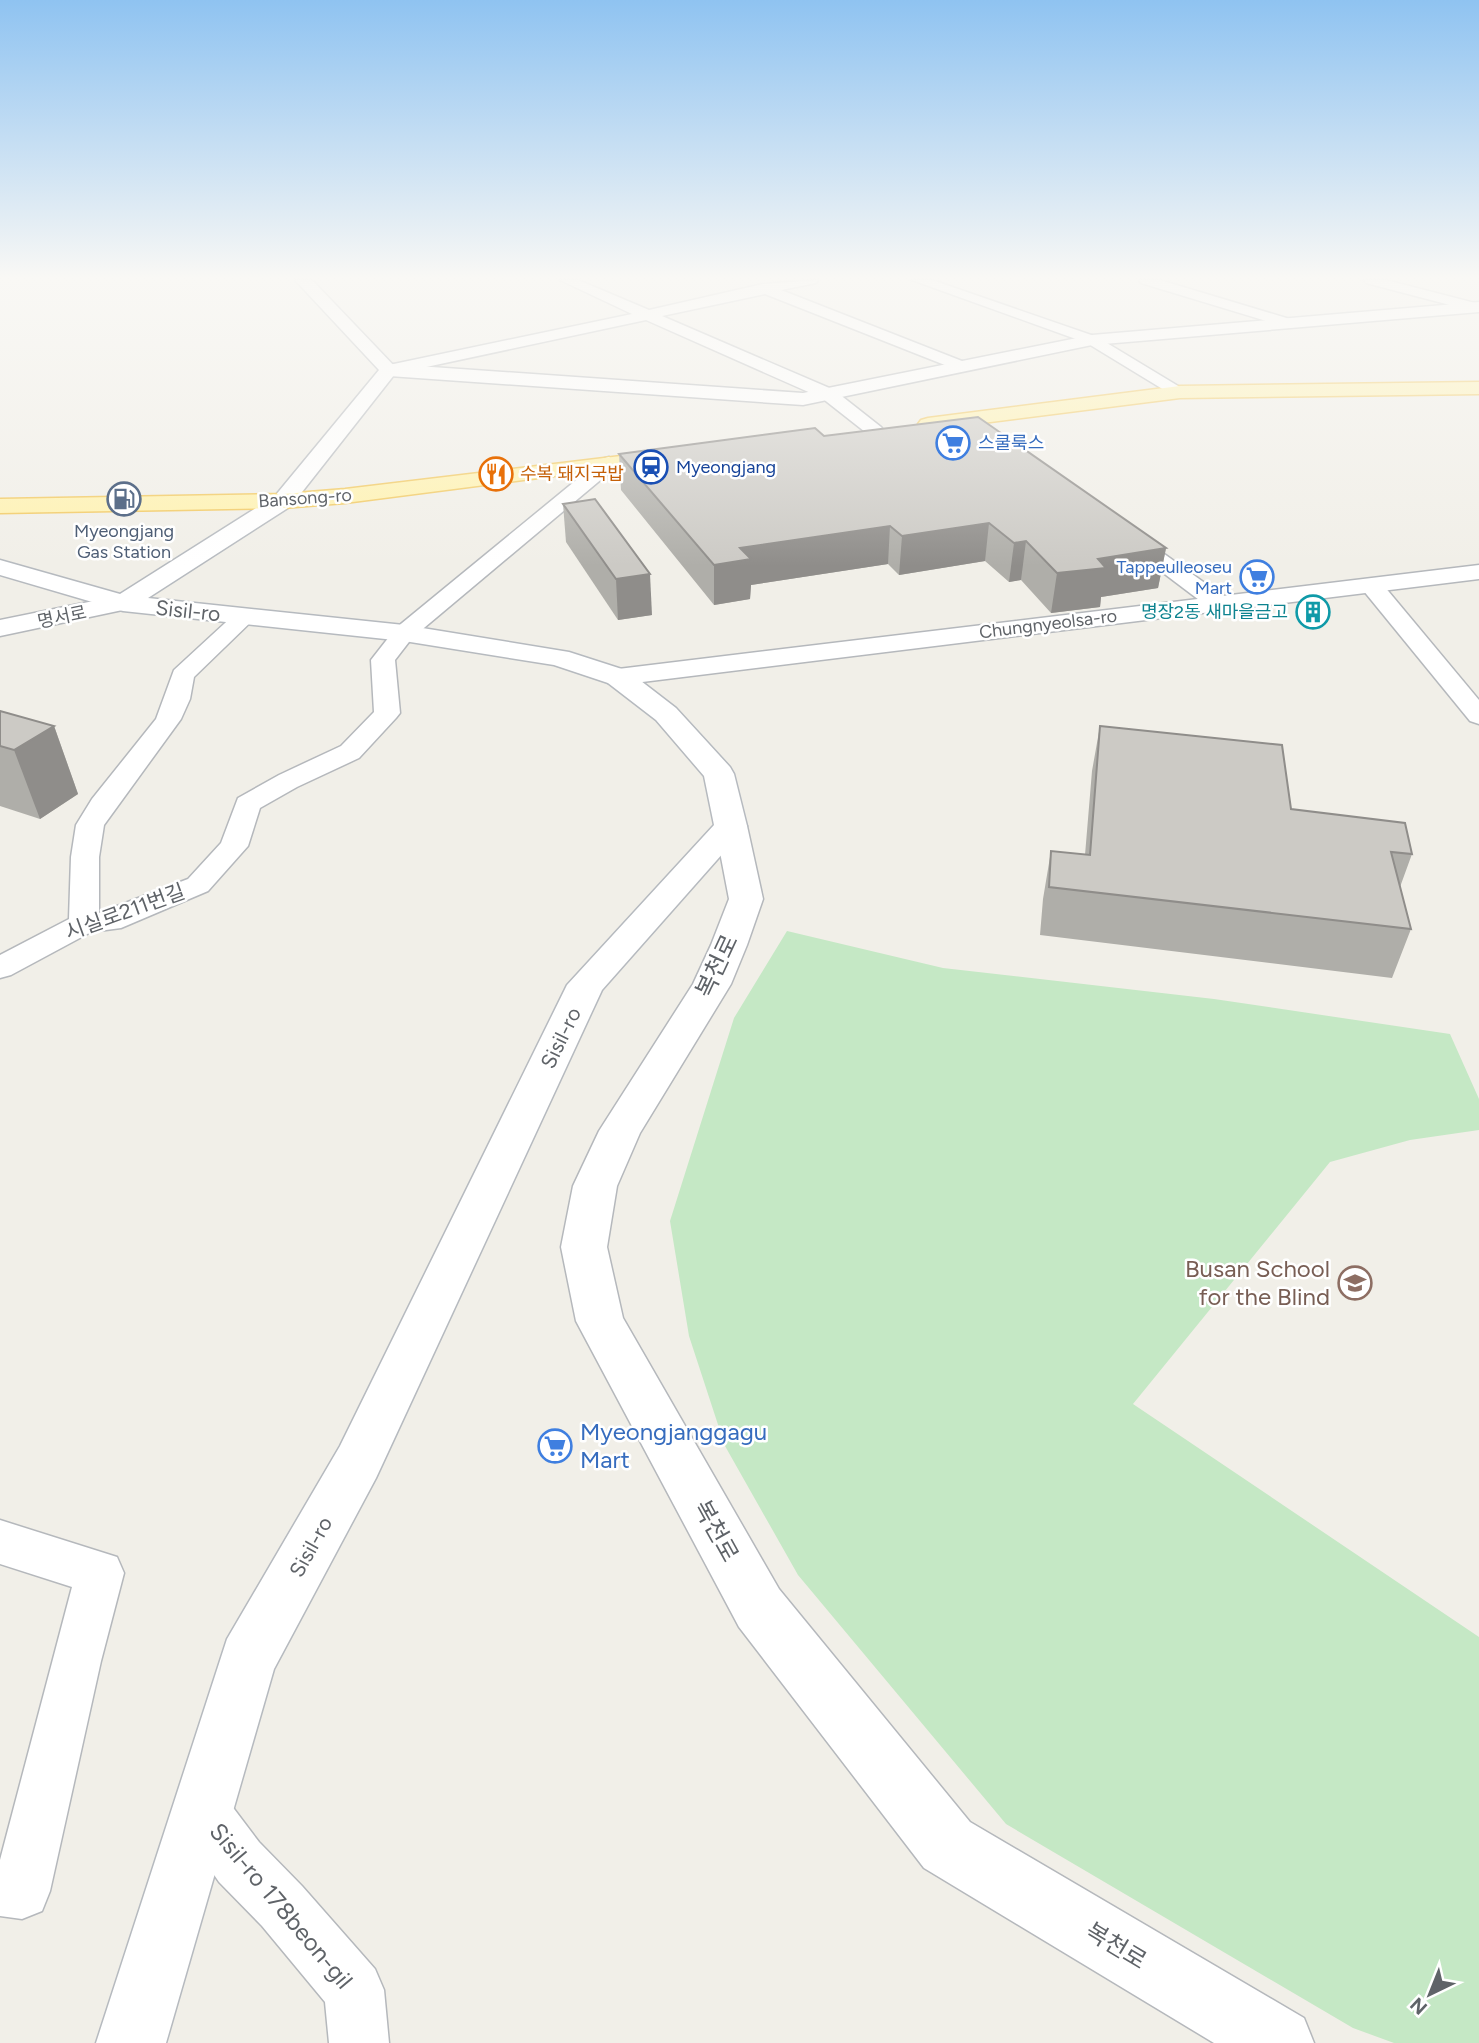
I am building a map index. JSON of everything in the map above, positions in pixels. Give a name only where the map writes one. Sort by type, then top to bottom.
[{"type":"main road","points":[[849,434],[1180,392],[1479,388]]},
{"type":"main road","name":"Bansong-ro","points":[[0,506],[283,501],[345,496],[689,453]]},
{"type":"street","points":[[123,603],[283,501],[384,375]]},
{"type":"street","points":[[464,375],[803,399],[917,375]]},
{"type":"street","points":[[785,375],[828,394],[892,428]]},
{"type":"street","points":[[1152,375],[1180,392]]},
{"type":"street","points":[[967,419],[995,440]]},
{"type":"street","points":[[404,633],[609,463]]},
{"type":"street","points":[[1107,522],[1219,604]]},
{"type":"street","name":"Sisil-ro","points":[[0,567],[123,603],[404,633],[559,658],[618,677],[666,714],[719,774],[731,825],[586,985],[358,1462],[248,1659],[131,2043]]},
{"type":"street","name":"Chungnyeolsa-ro","points":[[618,677],[1479,572]]},
{"type":"street","points":[[1371,585],[1479,716]]},
{"type":"street","name":"명서로","points":[[0,628],[123,603]]},
{"type":"street","points":[[84,923],[88,828],[116,785],[164,730],[180,696],[182,675],[245,617]]},
{"type":"street","name":"시실로211번길","points":[[0,968],[84,923],[110,921],[198,885],[234,846],[248,804],[288,781],[350,752],[387,713],[383,660],[404,633]]},
{"type":"street","name":"복천로","points":[[731,825],[746,899],[729,945],[712,984],[620,1131],[595,1186],[584,1247],[600,1321],[759,1608],[947,1845],[1279,2043]]},
{"type":"street","points":[[0,1542],[100,1573],[76,1661],[22,1891],[0,1888]]},
{"type":"street","name":"Sisil-ro 178beon-gil","points":[[203,1812],[239,1862],[282,1906],[354,1990],[359,2043]]},
{"type":"green space","points":[[787,931],[943,968],[1214,999],[1450,1034],[1479,1099],[1479,1130],[1410,1140],[1330,1162],[1133,1404],[1479,1637],[1479,2043],[1394,2043],[1353,2028],[1006,1824],[798,1575],[725,1446],[689,1336],[670,1221],[734,1018]]},
{"type":"building","points":[[978,417],[1166,548],[1098,559],[1106,568],[1057,573],[1026,541],[1014,543],[989,523],[902,536],[890,526],[740,548],[751,559],[714,565],[619,454],[815,428],[824,436]]},
{"type":"building","points":[[595,499],[650,574],[616,579],[563,504]]},
{"type":"building","points":[[0,711],[54,726],[14,750],[0,746]]},
{"type":"building","points":[[1100,726],[1282,745],[1291,809],[1405,823],[1412,854],[1391,852],[1411,929],[1049,887],[1051,851],[1090,855]]},
{"type":"place","name":"스쿨룩스","points":[[953,443]]},
{"type":"place","name":"Myeongjang","points":[[651,467]]},
{"type":"place","name":"수복 돼지국밥","points":[[496,474]]},
{"type":"place","name":"Myeongjang Gas Station","points":[[124,499]]},
{"type":"place","name":"Tappeulleoseu Mart","points":[[1257,577]]},
{"type":"place","name":"명장2동 새마을금고","points":[[1313,612]]},
{"type":"place","name":"Busan School for the Blind","points":[[1355,1283]]},
{"type":"place","name":"Myeongjanggagu Mart","points":[[555,1446]]}]
